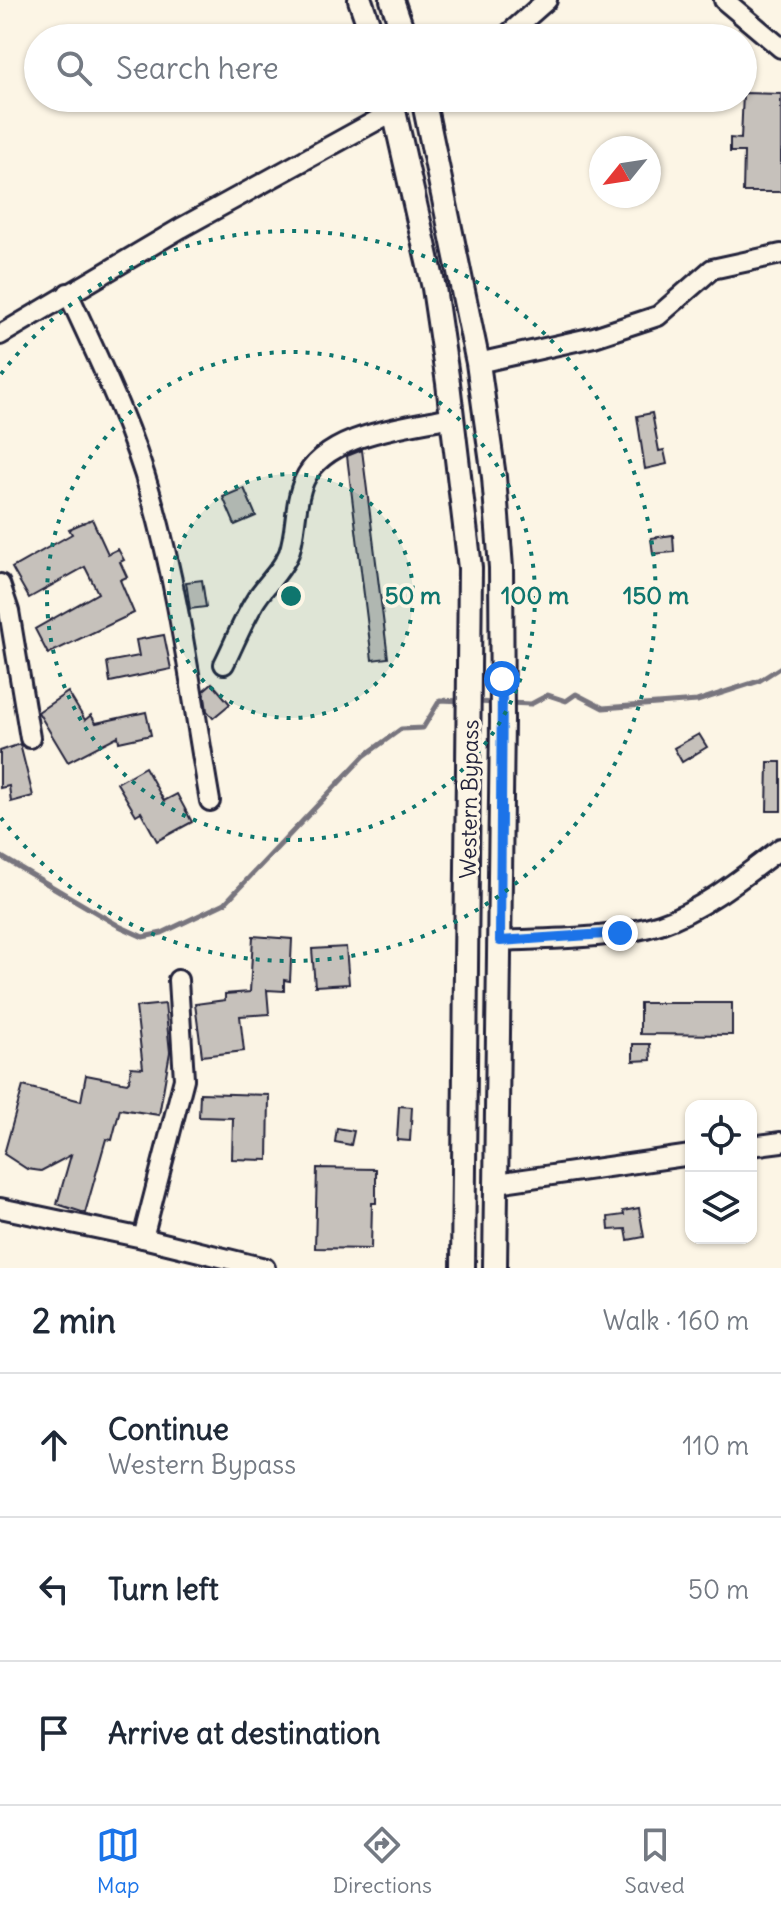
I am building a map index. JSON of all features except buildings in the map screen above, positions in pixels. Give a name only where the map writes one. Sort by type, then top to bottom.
[{"type":"main road","points":[[360,0],[368,24]]},
{"type":"main road","points":[[392,0],[400,24]]},
{"type":"main road","name":"Western Bypass","points":[[395,112],[434,288],[470,568],[463,1268]]},
{"type":"main road","name":"Western Bypass","points":[[430,112],[478,363],[494,477],[501,568],[495,1268]]},
{"type":"street","points":[[520,24],[547,0]]},
{"type":"street","points":[[724,0],[754,24]]},
{"type":"street","points":[[757,26],[779,44]]},
{"type":"street","points":[[0,335],[379,112]]},
{"type":"street","points":[[478,363],[594,337],[658,316],[712,269],[781,254]]},
{"type":"street","points":[[68,293],[123,412],[151,494],[167,556],[210,801]]},
{"type":"street","points":[[224,664],[255,600],[278,574],[288,556],[304,480],[314,465],[356,438],[451,417]]},
{"type":"street","points":[[0,584],[9,611],[30,738]]},
{"type":"street","points":[[500,941],[620,933],[660,924],[692,909],[781,848]]},
{"type":"street","points":[[143,1238],[184,1079],[178,980]]},
{"type":"street","points":[[757,1145],[781,1142]]},
{"type":"street","points":[[497,1183],[685,1156]]},
{"type":"street","points":[[0,1208],[265,1268]]},
{"type":"waterway","points":[[508,703],[531,704],[548,695],[566,701],[576,694],[603,708],[697,701],[759,681],[781,667]]},
{"type":"waterway","points":[[0,856],[119,926],[143,937],[162,933],[225,903],[364,756],[401,729],[423,728],[440,700],[462,701]]},
{"type":"waterway","points":[[476,702],[498,703]]},
{"type":"route","points":[[502,679],[500,941],[620,933]]}]
